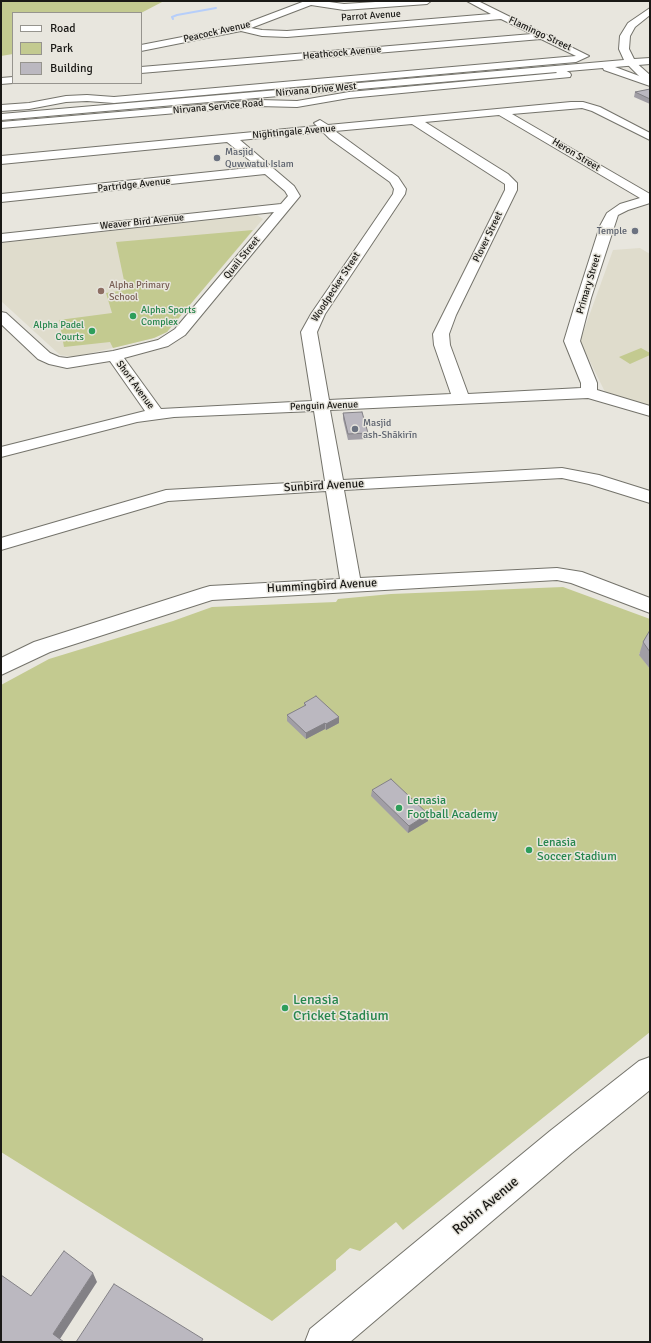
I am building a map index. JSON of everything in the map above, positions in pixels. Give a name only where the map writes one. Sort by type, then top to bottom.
[{"type":"street","points":[[312,1],[344,6],[427,1]]},
{"type":"street","name":"Peacock Avenue","points":[[142,48],[241,28],[312,1]]},
{"type":"street","name":"Flamingo Street","points":[[471,1],[584,56],[576,59],[509,65]]},
{"type":"street","points":[[650,11],[635,22],[627,32],[624,44],[642,61],[650,82]]},
{"type":"street","name":"Parrot Avenue","points":[[241,28],[262,33],[287,34],[502,16]]},
{"type":"street","points":[[636,37],[638,32],[650,20]]},
{"type":"street","name":"Heathcock Avenue","points":[[142,70],[543,36]]},
{"type":"street","points":[[562,69],[619,59],[642,61]]},
{"type":"street","name":"Nirvana Drive West","points":[[1,117],[300,98],[642,61]]},
{"type":"street","points":[[509,65],[520,73]]},
{"type":"street","name":"Nirvana Service Road","points":[[1,108],[29,106],[70,99],[114,100],[509,65]]},
{"type":"street","points":[[593,66],[620,71],[650,82]]},
{"type":"street","name":"Nirvana Service Road","points":[[1,125],[566,75],[562,69]]},
{"type":"street","points":[[1,81],[12,80]]},
{"type":"street","points":[[67,88],[76,112]]},
{"type":"street","name":"Woodpecker Street","points":[[300,98],[324,129],[394,180],[400,189],[399,194],[311,326],[310,338],[351,585]]},
{"type":"street","name":"Nightingale Avenue","points":[[1,160],[571,105],[587,106],[600,111],[650,137]]},
{"type":"street","name":"Heron Street","points":[[501,112],[650,199]]},
{"type":"street","name":"Plover Street","points":[[414,120],[511,184],[510,190],[441,334],[442,345],[461,398]]},
{"type":"street","name":"Quail Street","points":[[1,316],[44,356],[55,361],[67,363],[114,356],[163,342],[180,332],[294,194],[230,138]]},
{"type":"street","name":"Partridge Avenue","points":[[1,198],[268,170]]},
{"type":"street","name":"Primary Street","points":[[589,394],[589,383],[572,341],[584,298],[607,226],[613,213],[624,207],[650,199]]},
{"type":"street","name":"Weaver Bird Avenue","points":[[1,238],[284,207]]},
{"type":"street","name":"Short Avenue","points":[[114,356],[156,414]]},
{"type":"street","name":"Penguin Avenue","points":[[1,452],[136,417],[156,414],[461,398],[589,394],[650,411]]},
{"type":"street","name":"Sunbird Avenue","points":[[1,544],[166,496],[562,474],[593,478],[650,497]]},
{"type":"street","name":"Hummingbird Avenue","points":[[1,666],[42,647],[200,596],[238,591],[557,574],[575,577],[650,606]]},
{"type":"street","name":"Robin Avenue","points":[[323,1342],[555,1147],[650,1071]]},
{"type":"shaded area","name":"Alpha Primary School","points":[[257,215],[263,219],[167,332],[154,338],[75,357],[60,355],[1,301],[1,243]]},
{"type":"shaded area","points":[[640,248],[650,254],[650,406],[606,394],[580,341],[613,250]]},
{"type":"green space","points":[[1,1],[164,1],[142,12],[12,12],[12,54],[1,56]]},
{"type":"green space","points":[[253,230],[167,332],[154,338],[113,348],[110,342],[64,347],[59,320],[112,313],[106,293],[126,290],[116,242]]},
{"type":"green space","points":[[641,348],[650,353],[650,355],[630,364],[619,357]]},
{"type":"green space","name":"Lenasia Cricket Stadium","points":[[563,587],[650,619],[650,637],[639,654],[650,669],[650,1032],[403,1230],[396,1222],[360,1251],[350,1248],[336,1260],[336,1270],[272,1321],[1,1152],[1,685],[49,659],[173,621],[212,607],[336,602],[338,599],[391,594]]},
{"type":"building","points":[[650,89],[650,99],[635,92]]},
{"type":"building","name":"Masjid ash-Shākirīn","points":[[362,412],[368,433],[348,434],[343,413]]},
{"type":"building","points":[[650,630],[650,652],[643,642]]},
{"type":"building","points":[[316,696],[339,717],[306,733],[287,715],[306,705],[304,703]]},
{"type":"building","name":"Lenasia Football Academy","points":[[391,779],[428,814],[409,826],[372,790]]},
{"type":"building","points":[[64,1251],[93,1273],[53,1334],[64,1342],[1,1342],[1,1275],[31,1296]]},
{"type":"building","points":[[114,1284],[203,1339],[201,1342],[76,1342]]},
{"type":"waterway","points":[[173,19],[172,17],[177,15],[216,8]]},
{"type":"place","name":"Masjid Quwwatul Islam","points":[[217,158]]},
{"type":"place","name":"Temple","points":[[635,231]]},
{"type":"place","name":"Alpha Primary School","points":[[101,291]]},
{"type":"place","name":"Alpha Sports Complex","points":[[133,316]]},
{"type":"place","name":"Alpha Padel Courts","points":[[92,331]]},
{"type":"place","name":"Masjid ash-Shākirīn","points":[[355,429]]},
{"type":"place","name":"Lenasia Football Academy","points":[[399,808]]},
{"type":"place","name":"Lenasia Soccer Stadium","points":[[529,850]]},
{"type":"place","name":"Lenasia Cricket Stadium","points":[[285,1008]]}]
